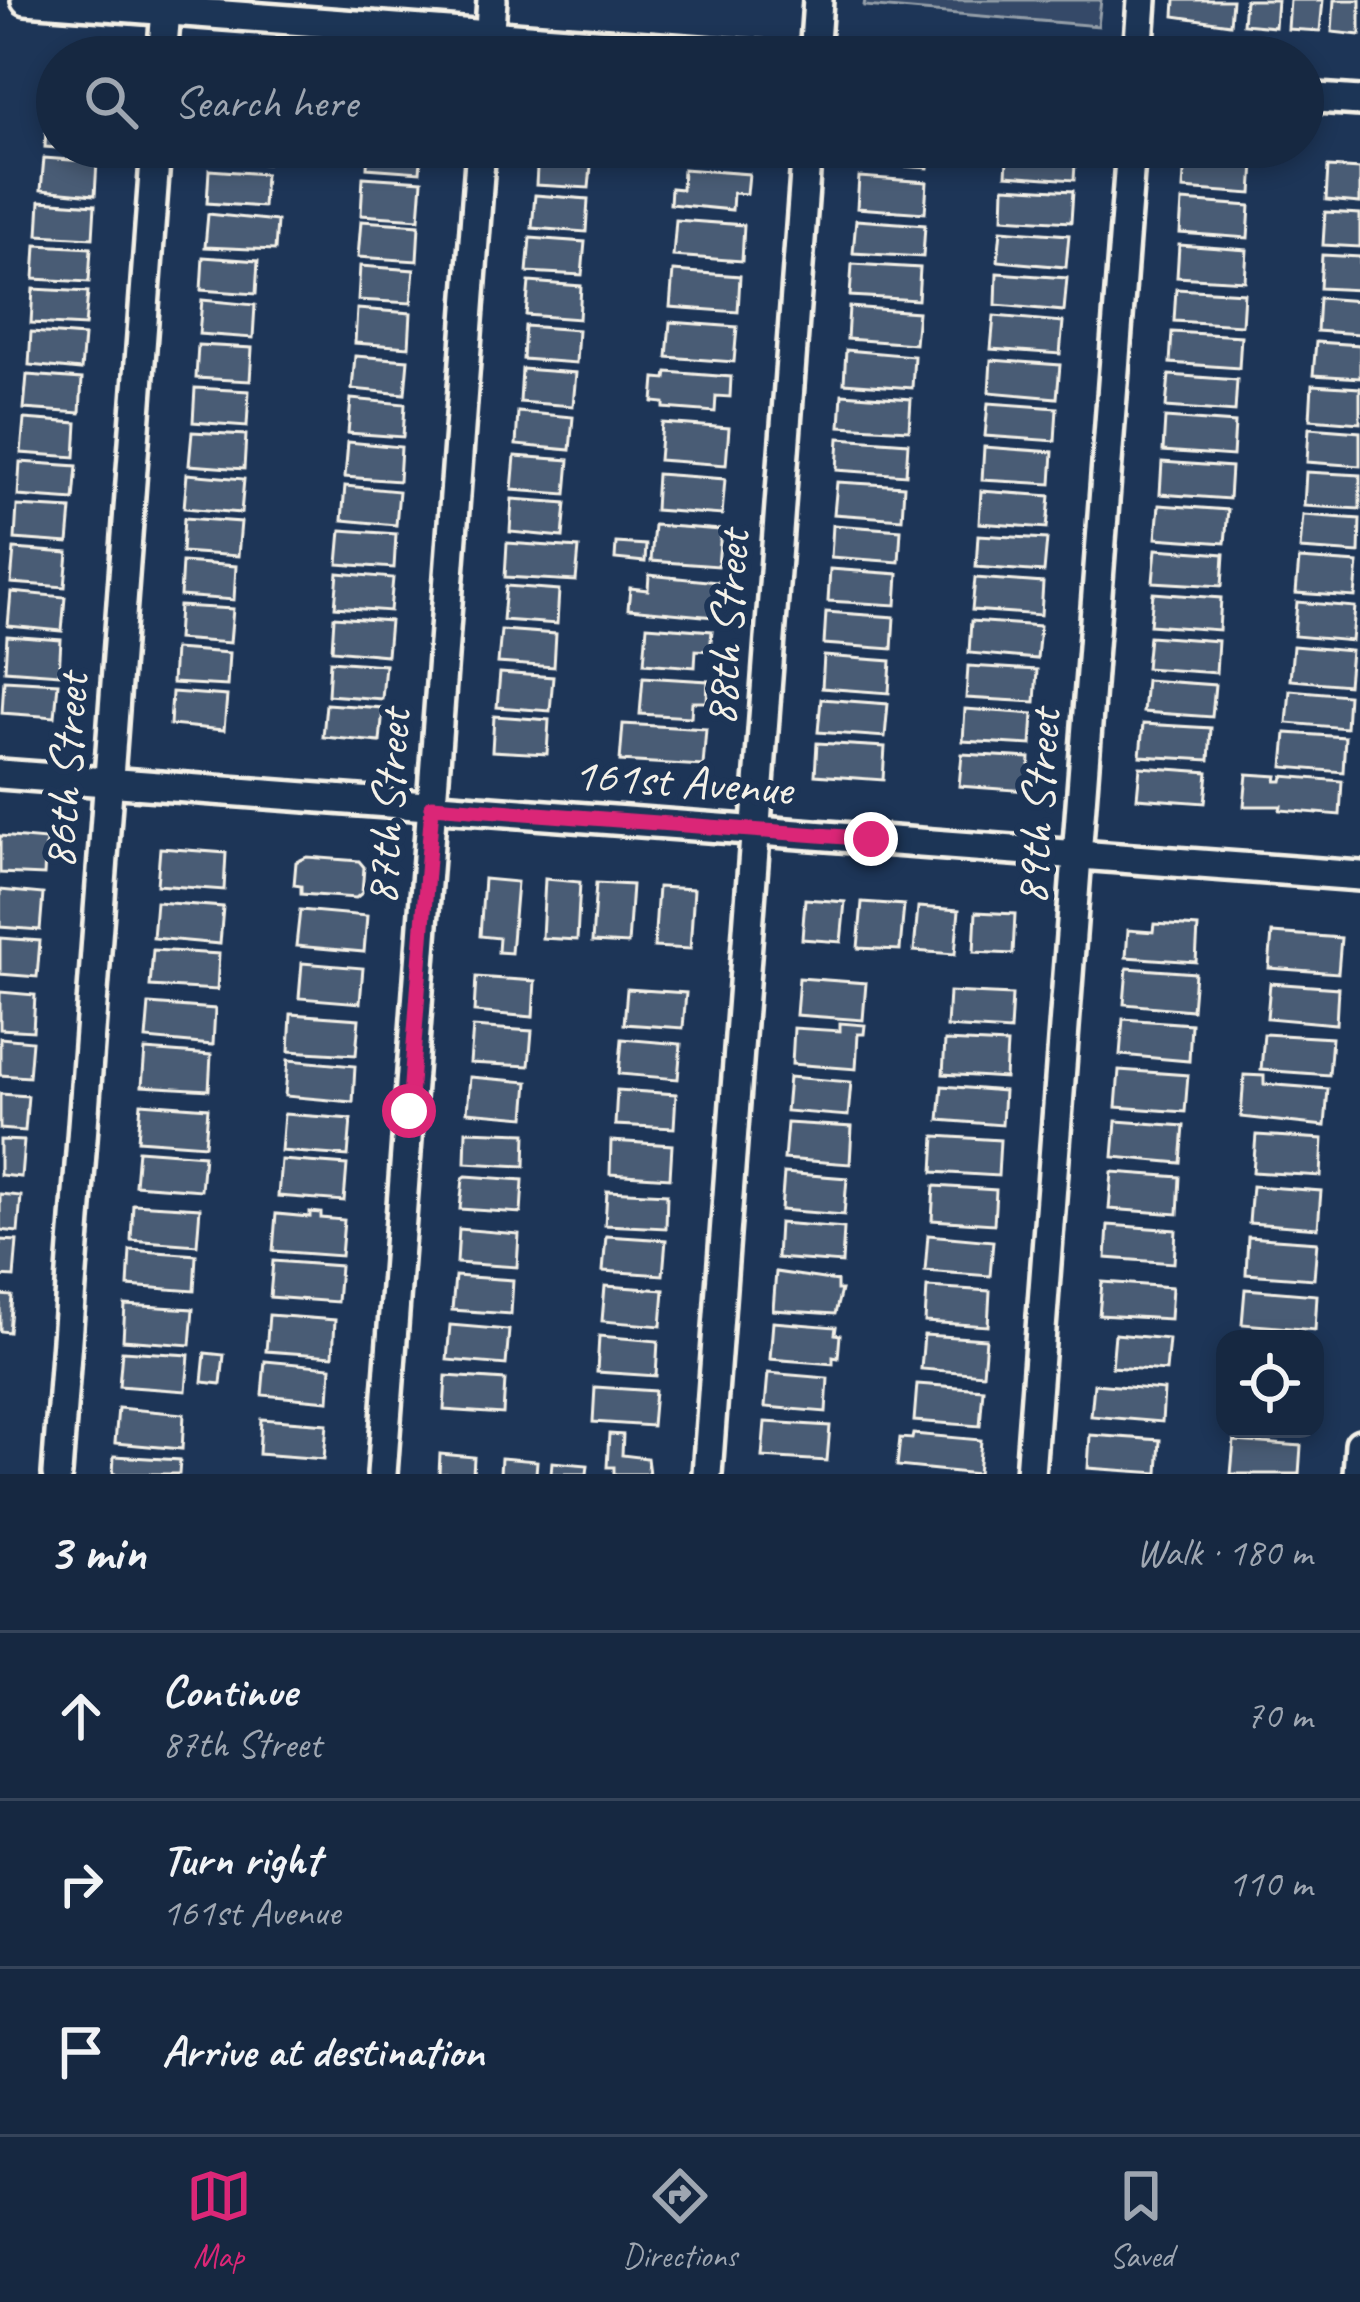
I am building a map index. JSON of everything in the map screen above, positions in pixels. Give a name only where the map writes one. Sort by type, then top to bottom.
[{"type":"street","points":[[26,0],[166,5],[410,36]]},
{"type":"street","points":[[490,36],[492,0]]},
{"type":"street","points":[[815,36],[818,0]]},
{"type":"street","points":[[1139,36],[1142,0]]},
{"type":"street","points":[[164,36],[166,5]]},
{"type":"street","points":[[1324,98],[1360,101]]},
{"type":"street","name":"86th Street","points":[[57,1474],[154,168]]},
{"type":"street","name":"87th Street","points":[[382,1474],[479,168]]},
{"type":"street","name":"88th Street","points":[[707,1474],[805,168]]},
{"type":"street","name":"89th Street","points":[[1030,1474],[1129,168]]},
{"type":"street","name":"161st Avenue","points":[[0,774],[1360,876]]},
{"type":"street","points":[[1358,1474],[1360,1444]]},
{"type":"shaded area","points":[[865,0],[1101,0],[1098,26],[864,6]]},
{"type":"building","points":[[1175,0],[1232,0],[1230,24],[1174,16]]},
{"type":"building","points":[[1245,0],[1277,0],[1275,27],[1243,24]]},
{"type":"building","points":[[1290,0],[1323,0],[1320,31],[1288,29]]},
{"type":"building","points":[[1334,0],[1360,0],[1360,35],[1332,32]]},
{"type":"building","points":[[1328,167],[1360,169],[1360,203],[1326,200]]},
{"type":"building","points":[[43,168],[97,168],[95,195],[41,190]]},
{"type":"building","points":[[367,168],[420,168],[420,172]]},
{"type":"building","points":[[537,168],[591,168],[589,188],[536,185]]},
{"type":"building","points":[[1006,168],[1075,168],[1074,180],[1006,175]]},
{"type":"building","points":[[1184,168],[1254,168],[1252,194],[1183,189]]},
{"type":"building","points":[[683,169],[749,174],[747,194],[733,193],[732,210],[670,204],[671,188],[682,189]]},
{"type":"building","points":[[209,170],[265,174],[263,207],[207,203]]},
{"type":"building","points":[[363,177],[422,181],[419,219],[361,215]]},
{"type":"building","points":[[859,177],[927,182],[925,213],[857,208]]},
{"type":"building","points":[[1004,187],[1073,191],[1071,222],[1003,218]]},
{"type":"building","points":[[535,195],[588,199],[586,232],[532,228]]},
{"type":"building","points":[[40,201],[95,205],[93,238],[38,235]]},
{"type":"building","points":[[1182,201],[1250,206],[1248,238],[1180,233]]},
{"type":"building","points":[[1325,212],[1360,214],[1360,247],[1323,245]]},
{"type":"building","points":[[208,214],[277,221],[275,250],[205,247]]},
{"type":"building","points":[[676,220],[744,225],[742,261],[673,256]]},
{"type":"building","points":[[856,220],[925,225],[923,257],[853,253]]},
{"type":"building","points":[[361,221],[419,225],[417,261],[358,257]]},
{"type":"building","points":[[1001,230],[1069,235],[1066,267],[998,261]]},
{"type":"building","points":[[530,238],[585,242],[582,275],[527,272]]},
{"type":"building","points":[[36,245],[91,248],[89,282],[34,279]]},
{"type":"building","points":[[1179,245],[1247,250],[1245,281],[1177,277]]},
{"type":"building","points":[[1322,255],[1360,257],[1360,290],[1320,288]]},
{"type":"building","points":[[203,257],[258,261],[256,294],[201,290]]},
{"type":"building","points":[[852,264],[920,268],[918,300],[850,296]]},
{"type":"building","points":[[360,266],[414,270],[411,303],[358,300]]},
{"type":"building","points":[[673,271],[740,276],[738,312],[670,307]]},
{"type":"building","points":[[997,273],[1067,278],[1064,311],[996,305]]},
{"type":"building","points":[[529,282],[581,286],[579,319],[526,315]]},
{"type":"building","points":[[33,289],[88,292],[85,326],[31,323]]},
{"type":"building","points":[[1176,289],[1244,293],[1242,325],[1174,321]]},
{"type":"building","points":[[1319,298],[1360,301],[1360,334],[1317,331]]},
{"type":"building","points":[[202,300],[255,305],[253,338],[199,334]]},
{"type":"building","points":[[849,307],[918,312],[915,344],[847,339]]},
{"type":"building","points":[[357,309],[411,313],[409,347],[355,343]]},
{"type":"building","points":[[994,316],[1063,322],[1060,354],[991,349]]},
{"type":"building","points":[[670,322],[737,327],[734,362],[667,357]]},
{"type":"building","points":[[525,326],[578,330],[576,363],[523,359]]},
{"type":"building","points":[[31,332],[84,336],[81,370],[29,365]]},
{"type":"building","points":[[1172,332],[1241,336],[1239,368],[1170,363]]},
{"type":"building","points":[[1316,342],[1360,345],[1360,378],[1313,375]]},
{"type":"building","points":[[198,345],[252,348],[250,381],[196,378]]},
{"type":"building","points":[[846,350],[914,356],[912,388],[844,383]]},
{"type":"building","points":[[355,356],[408,360],[405,394],[352,389]]},
{"type":"building","points":[[991,360],[1060,365],[1057,398],[989,392]]},
{"type":"building","points":[[522,369],[576,373],[573,406],[520,402]]},
{"type":"building","points":[[667,372],[731,377],[730,397],[716,396],[715,412],[664,408],[664,403],[653,402],[655,378],[666,379]]},
{"type":"building","points":[[27,375],[82,379],[80,413],[24,409]]},
{"type":"building","points":[[1169,375],[1237,380],[1235,412],[1166,407]]},
{"type":"building","points":[[1312,385],[1360,388],[1360,423],[1310,419]]},
{"type":"building","points":[[195,388],[249,391],[247,426],[193,422]]},
{"type":"building","points":[[842,394],[911,399],[909,430],[840,426]]},
{"type":"building","points":[[351,399],[405,404],[403,437],[348,433]]},
{"type":"building","points":[[988,403],[1057,408],[1055,441],[985,436]]},
{"type":"building","points":[[518,412],[573,417],[570,450],[516,445]]},
{"type":"building","points":[[1165,418],[1235,423],[1233,456],[1163,451]]},
{"type":"building","points":[[24,419],[77,423],[75,457],[21,453]]},
{"type":"building","points":[[662,423],[729,428],[726,465],[659,460]]},
{"type":"building","points":[[1309,428],[1360,432],[1360,466],[1307,462]]},
{"type":"building","points":[[192,432],[246,435],[244,469],[189,465]]},
{"type":"building","points":[[839,438],[908,443],[906,475],[837,470]]},
{"type":"building","points":[[348,442],[401,447],[399,481],[345,477]]},
{"type":"building","points":[[984,447],[1053,452],[1051,484],[982,480]]},
{"type":"building","points":[[515,456],[569,460],[566,494],[512,490]]},
{"type":"building","points":[[20,462],[77,466],[74,500],[18,496]]},
{"type":"building","points":[[1162,462],[1231,467],[1229,499],[1160,494]]},
{"type":"building","points":[[1306,472],[1360,475],[1360,509],[1304,506]]},
{"type":"building","points":[[187,474],[244,479],[241,513],[184,508]]},
{"type":"building","points":[[657,474],[725,479],[722,515],[655,510]]},
{"type":"building","points":[[837,482],[904,486],[902,519],[834,514]]},
{"type":"building","points":[[345,486],[399,491],[396,525],[342,520]]},
{"type":"building","points":[[981,491],[1050,496],[1047,528],[979,523]]},
{"type":"building","points":[[512,499],[566,503],[563,537],[510,532]]},
{"type":"building","points":[[1159,505],[1228,510],[1225,543],[1156,538]]},
{"type":"building","points":[[17,506],[71,509],[68,543],[15,539]]},
{"type":"building","points":[[1303,515],[1360,519],[1359,553],[1300,549]]},
{"type":"building","points":[[184,518],[241,522],[238,556],[182,552]]},
{"type":"building","points":[[654,525],[721,530],[718,566],[651,561]]},
{"type":"building","points":[[833,525],[901,530],[899,562],[831,557]]},
{"type":"building","points":[[341,530],[396,534],[394,568],[338,564]]},
{"type":"building","points":[[978,535],[1047,539],[1044,572],[976,567]]},
{"type":"building","points":[[507,543],[579,548],[576,581],[505,577]]},
{"type":"building","points":[[616,543],[646,545],[645,562],[615,559]]},
{"type":"building","points":[[14,549],[68,553],[65,587],[11,583]]},
{"type":"building","points":[[1156,549],[1224,554],[1222,586],[1153,582]]},
{"type":"building","points":[[1299,559],[1358,563],[1355,597],[1296,593]]},
{"type":"building","points":[[182,562],[236,566],[234,600],[180,596]]},
{"type":"building","points":[[830,569],[898,574],[896,605],[828,601]]},
{"type":"building","points":[[338,573],[393,578],[390,611],[335,607]]},
{"type":"building","points":[[649,575],[718,582],[715,617],[628,609],[630,588],[648,590]]},
{"type":"building","points":[[975,578],[1043,583],[1041,615],[972,610]]},
{"type":"building","points":[[506,586],[559,590],[557,624],[503,620]]},
{"type":"building","points":[[11,592],[65,597],[62,631],[8,626]]},
{"type":"building","points":[[1153,593],[1221,598],[1219,630],[1150,625]]},
{"type":"building","points":[[1297,602],[1355,607],[1352,641],[1294,636]]},
{"type":"building","points":[[179,606],[233,609],[230,643],[177,639]]},
{"type":"building","points":[[826,612],[894,617],[892,649],[824,644]]},
{"type":"building","points":[[334,617],[390,621],[387,655],[332,650]]},
{"type":"building","points":[[971,621],[1040,626],[1037,659],[969,653]]},
{"type":"building","points":[[647,626],[712,631],[710,651],[696,650],[695,667],[644,663]]},
{"type":"building","points":[[501,630],[556,634],[554,667],[498,663]]},
{"type":"building","points":[[7,636],[61,640],[59,674],[5,670]]},
{"type":"building","points":[[1149,636],[1218,641],[1216,673],[1146,668]]},
{"type":"building","points":[[1293,646],[1351,651],[1348,685],[1290,680]]},
{"type":"building","points":[[174,649],[229,653],[227,686],[172,683]]},
{"type":"building","points":[[824,656],[891,661],[889,693],[822,688]]},
{"type":"building","points":[[330,661],[385,665],[382,699],[328,695]]},
{"type":"building","points":[[968,666],[1037,670],[1035,702],[966,698]]},
{"type":"building","points":[[500,673],[553,677],[550,711],[497,707]]},
{"type":"building","points":[[643,677],[708,681],[707,702],[692,702],[691,717],[640,714]]},
{"type":"building","points":[[4,680],[58,683],[55,717],[2,713]]},
{"type":"building","points":[[1146,680],[1215,685],[1212,717],[1143,712]]},
{"type":"building","points":[[1290,690],[1348,695],[1346,728],[1287,723]]},
{"type":"building","points":[[172,692],[227,696],[224,730],[170,725]]},
{"type":"building","points":[[821,699],[888,704],[885,737],[818,732]]},
{"type":"building","points":[[326,704],[383,708],[380,742],[323,737]]},
{"type":"building","points":[[965,709],[1033,714],[1031,745],[963,741]]},
{"type":"building","points":[[494,716],[549,720],[547,754],[492,751]]},
{"type":"building","points":[[623,724],[706,729],[703,766],[620,761]]},
{"type":"building","points":[[1143,724],[1211,728],[1209,760],[1140,756]]},
{"type":"building","points":[[1286,733],[1345,737],[1343,772],[1283,767]]},
{"type":"building","points":[[817,743],[885,747],[883,780],[815,775]]},
{"type":"building","points":[[962,754],[1030,758],[1028,791],[959,786]]},
{"type":"building","points":[[1140,767],[1208,772],[1205,803],[1137,798]]},
{"type":"building","points":[[1247,774],[1277,776],[1276,781],[1283,776],[1342,781],[1340,815],[1244,806]]},
{"type":"building","points":[[0,836],[46,840],[44,875],[0,873]]},
{"type":"building","points":[[160,848],[226,853],[224,890],[157,885]]},
{"type":"building","points":[[307,857],[359,861],[364,867],[362,893],[356,898],[301,894],[301,886],[294,885],[296,862]]},
{"type":"building","points":[[484,879],[517,882],[511,953],[498,952],[499,938],[480,936]]},
{"type":"building","points":[[545,879],[580,882],[577,940],[542,938]]},
{"type":"building","points":[[596,883],[632,885],[628,944],[592,942]]},
{"type":"building","points":[[658,887],[694,889],[690,949],[654,947]]},
{"type":"building","points":[[0,890],[43,894],[40,930],[0,927]]},
{"type":"building","points":[[805,899],[845,902],[841,942],[802,939]]},
{"type":"building","points":[[156,902],[223,907],[220,944],[153,938]]},
{"type":"building","points":[[862,902],[904,905],[900,950],[858,948]]},
{"type":"building","points":[[918,907],[959,910],[955,954],[914,951]]},
{"type":"building","points":[[300,910],[367,916],[364,952],[296,946]]},
{"type":"building","points":[[976,912],[1015,914],[1013,954],[974,952]]},
{"type":"building","points":[[1154,924],[1198,927],[1196,962],[1126,957],[1128,930],[1153,932]]},
{"type":"building","points":[[1272,933],[1341,938],[1338,973],[1269,968]]},
{"type":"building","points":[[0,938],[40,941],[37,977],[0,974]]},
{"type":"building","points":[[153,950],[219,954],[217,990],[150,986]]},
{"type":"building","points":[[302,963],[363,968],[360,1003],[299,998]]},
{"type":"building","points":[[1127,968],[1195,973],[1192,1010],[1124,1004]]},
{"type":"building","points":[[476,977],[535,981],[533,1017],[474,1012]]},
{"type":"building","points":[[799,978],[866,983],[863,1020],[796,1015]]},
{"type":"building","points":[[1270,983],[1338,988],[1336,1024],[1267,1018]]},
{"type":"building","points":[[627,989],[686,993],[683,1028],[624,1024]]},
{"type":"building","points":[[0,992],[35,995],[33,1031],[0,1029]]},
{"type":"building","points":[[949,992],[1012,995],[1010,1031],[947,1027]]},
{"type":"building","points":[[149,1004],[215,1009],[213,1045],[146,1039]]},
{"type":"building","points":[[291,1014],[359,1019],[356,1055],[289,1051]]},
{"type":"building","points":[[1123,1019],[1191,1024],[1189,1061],[1120,1055]]},
{"type":"building","points":[[840,1023],[865,1025],[864,1034],[858,1034],[856,1069],[792,1064],[794,1028],[840,1031]]},
{"type":"building","points":[[473,1027],[532,1031],[529,1066],[470,1063]]},
{"type":"building","points":[[1264,1034],[1332,1038],[1329,1075],[1261,1070]]},
{"type":"building","points":[[0,1038],[32,1041],[29,1077],[0,1075]]},
{"type":"building","points":[[622,1039],[681,1044],[678,1079],[619,1074]]},
{"type":"building","points":[[945,1041],[1007,1044],[1005,1078],[943,1074]]},
{"type":"building","points":[[145,1050],[211,1055],[209,1090],[142,1086]]},
{"type":"building","points":[[288,1060],[355,1066],[353,1102],[285,1096]]},
{"type":"building","points":[[1119,1070],[1188,1075],[1185,1112],[1116,1107]]},
{"type":"building","points":[[1244,1075],[1264,1076],[1264,1084],[1328,1089],[1325,1126],[1241,1117]]},
{"type":"building","points":[[470,1077],[528,1082],[525,1117],[467,1112]]},
{"type":"building","points":[[789,1077],[851,1082],[848,1116],[786,1111]]},
{"type":"building","points":[[942,1086],[1004,1091],[1002,1125],[939,1120]]},
{"type":"building","points":[[617,1090],[676,1094],[674,1128],[615,1125]]},
{"type":"building","points":[[0,1094],[28,1096],[25,1131],[0,1129]]},
{"type":"building","points":[[141,1103],[208,1108],[205,1145],[138,1140]]},
{"type":"building","points":[[284,1114],[351,1119],[348,1156],[281,1151]]},
{"type":"building","points":[[1116,1121],[1184,1126],[1181,1163],[1113,1157]]},
{"type":"building","points":[[787,1123],[852,1127],[850,1164],[784,1159]]},
{"type":"building","points":[[466,1131],[526,1133],[525,1166],[465,1163]]},
{"type":"building","points":[[1256,1135],[1323,1139],[1321,1176],[1253,1172]]},
{"type":"building","points":[[935,1136],[1000,1140],[998,1176],[933,1172]]},
{"type":"building","points":[[0,1140],[24,1141],[21,1177],[0,1175]]},
{"type":"building","points":[[611,1141],[672,1145],[670,1178],[610,1174]]},
{"type":"building","points":[[138,1150],[204,1155],[201,1190],[135,1185]]},
{"type":"building","points":[[281,1160],[347,1165],[344,1201],[278,1196]]},
{"type":"building","points":[[1112,1172],[1180,1177],[1178,1214],[1109,1209]]},
{"type":"building","points":[[784,1173],[847,1178],[844,1215],[781,1210]]},
{"type":"building","points":[[466,1176],[523,1180],[521,1213],[460,1209]]},
{"type":"building","points":[[934,1186],[996,1190],[994,1224],[932,1220]]},
{"type":"building","points":[[1252,1186],[1321,1191],[1318,1228],[1249,1223]]},
{"type":"building","points":[[607,1191],[667,1194],[666,1228],[605,1225]]},
{"type":"building","points":[[0,1194],[21,1196],[18,1232],[0,1230]]},
{"type":"building","points":[[133,1204],[200,1208],[197,1245],[131,1240]]},
{"type":"building","points":[[310,1212],[344,1220],[341,1256],[273,1251],[276,1214],[310,1217]]},
{"type":"building","points":[[779,1223],[844,1228],[842,1263],[777,1258]]},
{"type":"building","points":[[1108,1225],[1176,1230],[1174,1263],[1106,1258]]},
{"type":"building","points":[[459,1229],[519,1234],[517,1267],[457,1263]]},
{"type":"building","points":[[928,1235],[993,1241],[990,1276],[925,1271]]},
{"type":"building","points":[[606,1236],[666,1240],[663,1275],[603,1271]]},
{"type":"building","points":[[1248,1237],[1317,1242],[1314,1279],[1246,1274]]},
{"type":"building","points":[[0,1240],[17,1241],[14,1277],[0,1276]]},
{"type":"building","points":[[130,1250],[196,1255],[194,1291],[128,1286]]},
{"type":"building","points":[[273,1261],[340,1266],[337,1302],[270,1297]]},
{"type":"building","points":[[776,1272],[837,1281],[837,1290],[841,1290],[835,1314],[773,1310]]},
{"type":"building","points":[[455,1276],[513,1280],[511,1314],[452,1310]]},
{"type":"building","points":[[1102,1282],[1172,1287],[1170,1319],[1099,1315]]},
{"type":"building","points":[[605,1286],[664,1290],[661,1326],[602,1321]]},
{"type":"building","points":[[927,1287],[990,1291],[988,1326],[925,1322]]},
{"type":"building","points":[[1245,1289],[1317,1295],[1315,1330],[1242,1324]]},
{"type":"building","points":[[0,1295],[12,1296],[9,1332],[0,1331]]},
{"type":"building","points":[[125,1305],[193,1309],[190,1345],[123,1340]]},
{"type":"building","points":[[269,1315],[335,1320],[333,1356],[266,1351]]},
{"type":"building","points":[[773,1322],[836,1327],[838,1358],[833,1357],[833,1364],[770,1359]]},
{"type":"building","points":[[450,1325],[509,1330],[506,1365],[447,1360]]},
{"type":"building","points":[[1115,1334],[1169,1339],[1166,1371],[1112,1367]]},
{"type":"building","points":[[924,1335],[986,1339],[983,1374],[921,1369]]},
{"type":"building","points":[[599,1336],[658,1341],[656,1376],[597,1372]]},
{"type":"building","points":[[122,1351],[189,1355],[186,1391],[119,1386]]},
{"type":"building","points":[[205,1353],[224,1355],[221,1384],[202,1382]]},
{"type":"building","points":[[265,1361],[331,1367],[329,1401],[262,1395]]},
{"type":"building","points":[[768,1373],[828,1378],[826,1412],[765,1407]]},
{"type":"building","points":[[446,1376],[505,1380],[503,1414],[444,1410]]},
{"type":"building","points":[[917,1384],[983,1389],[980,1426],[914,1421]]},
{"type":"building","points":[[1094,1384],[1164,1390],[1162,1422],[1091,1416]]},
{"type":"building","points":[[595,1387],[655,1391],[652,1426],[593,1422]]},
{"type":"building","points":[[118,1408],[184,1414],[182,1449],[115,1443]]},
{"type":"building","points":[[261,1419],[327,1424],[324,1459],[259,1454]]},
{"type":"building","points":[[765,1422],[830,1426],[827,1461],[762,1457]]},
{"type":"building","points":[[609,1434],[623,1435],[622,1455],[647,1458],[649,1474],[614,1474],[614,1467],[607,1467]]},
{"type":"building","points":[[913,1434],[981,1440],[978,1474],[897,1466],[900,1438],[912,1439]]},
{"type":"building","points":[[1090,1435],[1160,1440],[1158,1473],[1088,1468]]},
{"type":"building","points":[[1234,1441],[1301,1446],[1299,1474],[1231,1474]]},
{"type":"building","points":[[440,1454],[474,1457],[473,1474],[439,1474]]},
{"type":"building","points":[[114,1456],[180,1460],[179,1474],[113,1474]]},
{"type":"building","points":[[501,1458],[537,1461],[536,1474],[500,1474]]},
{"type":"building","points":[[552,1462],[588,1465],[587,1474],[551,1474]]},
{"type":"route","points":[[409,1111],[432,806],[871,839]]}]
